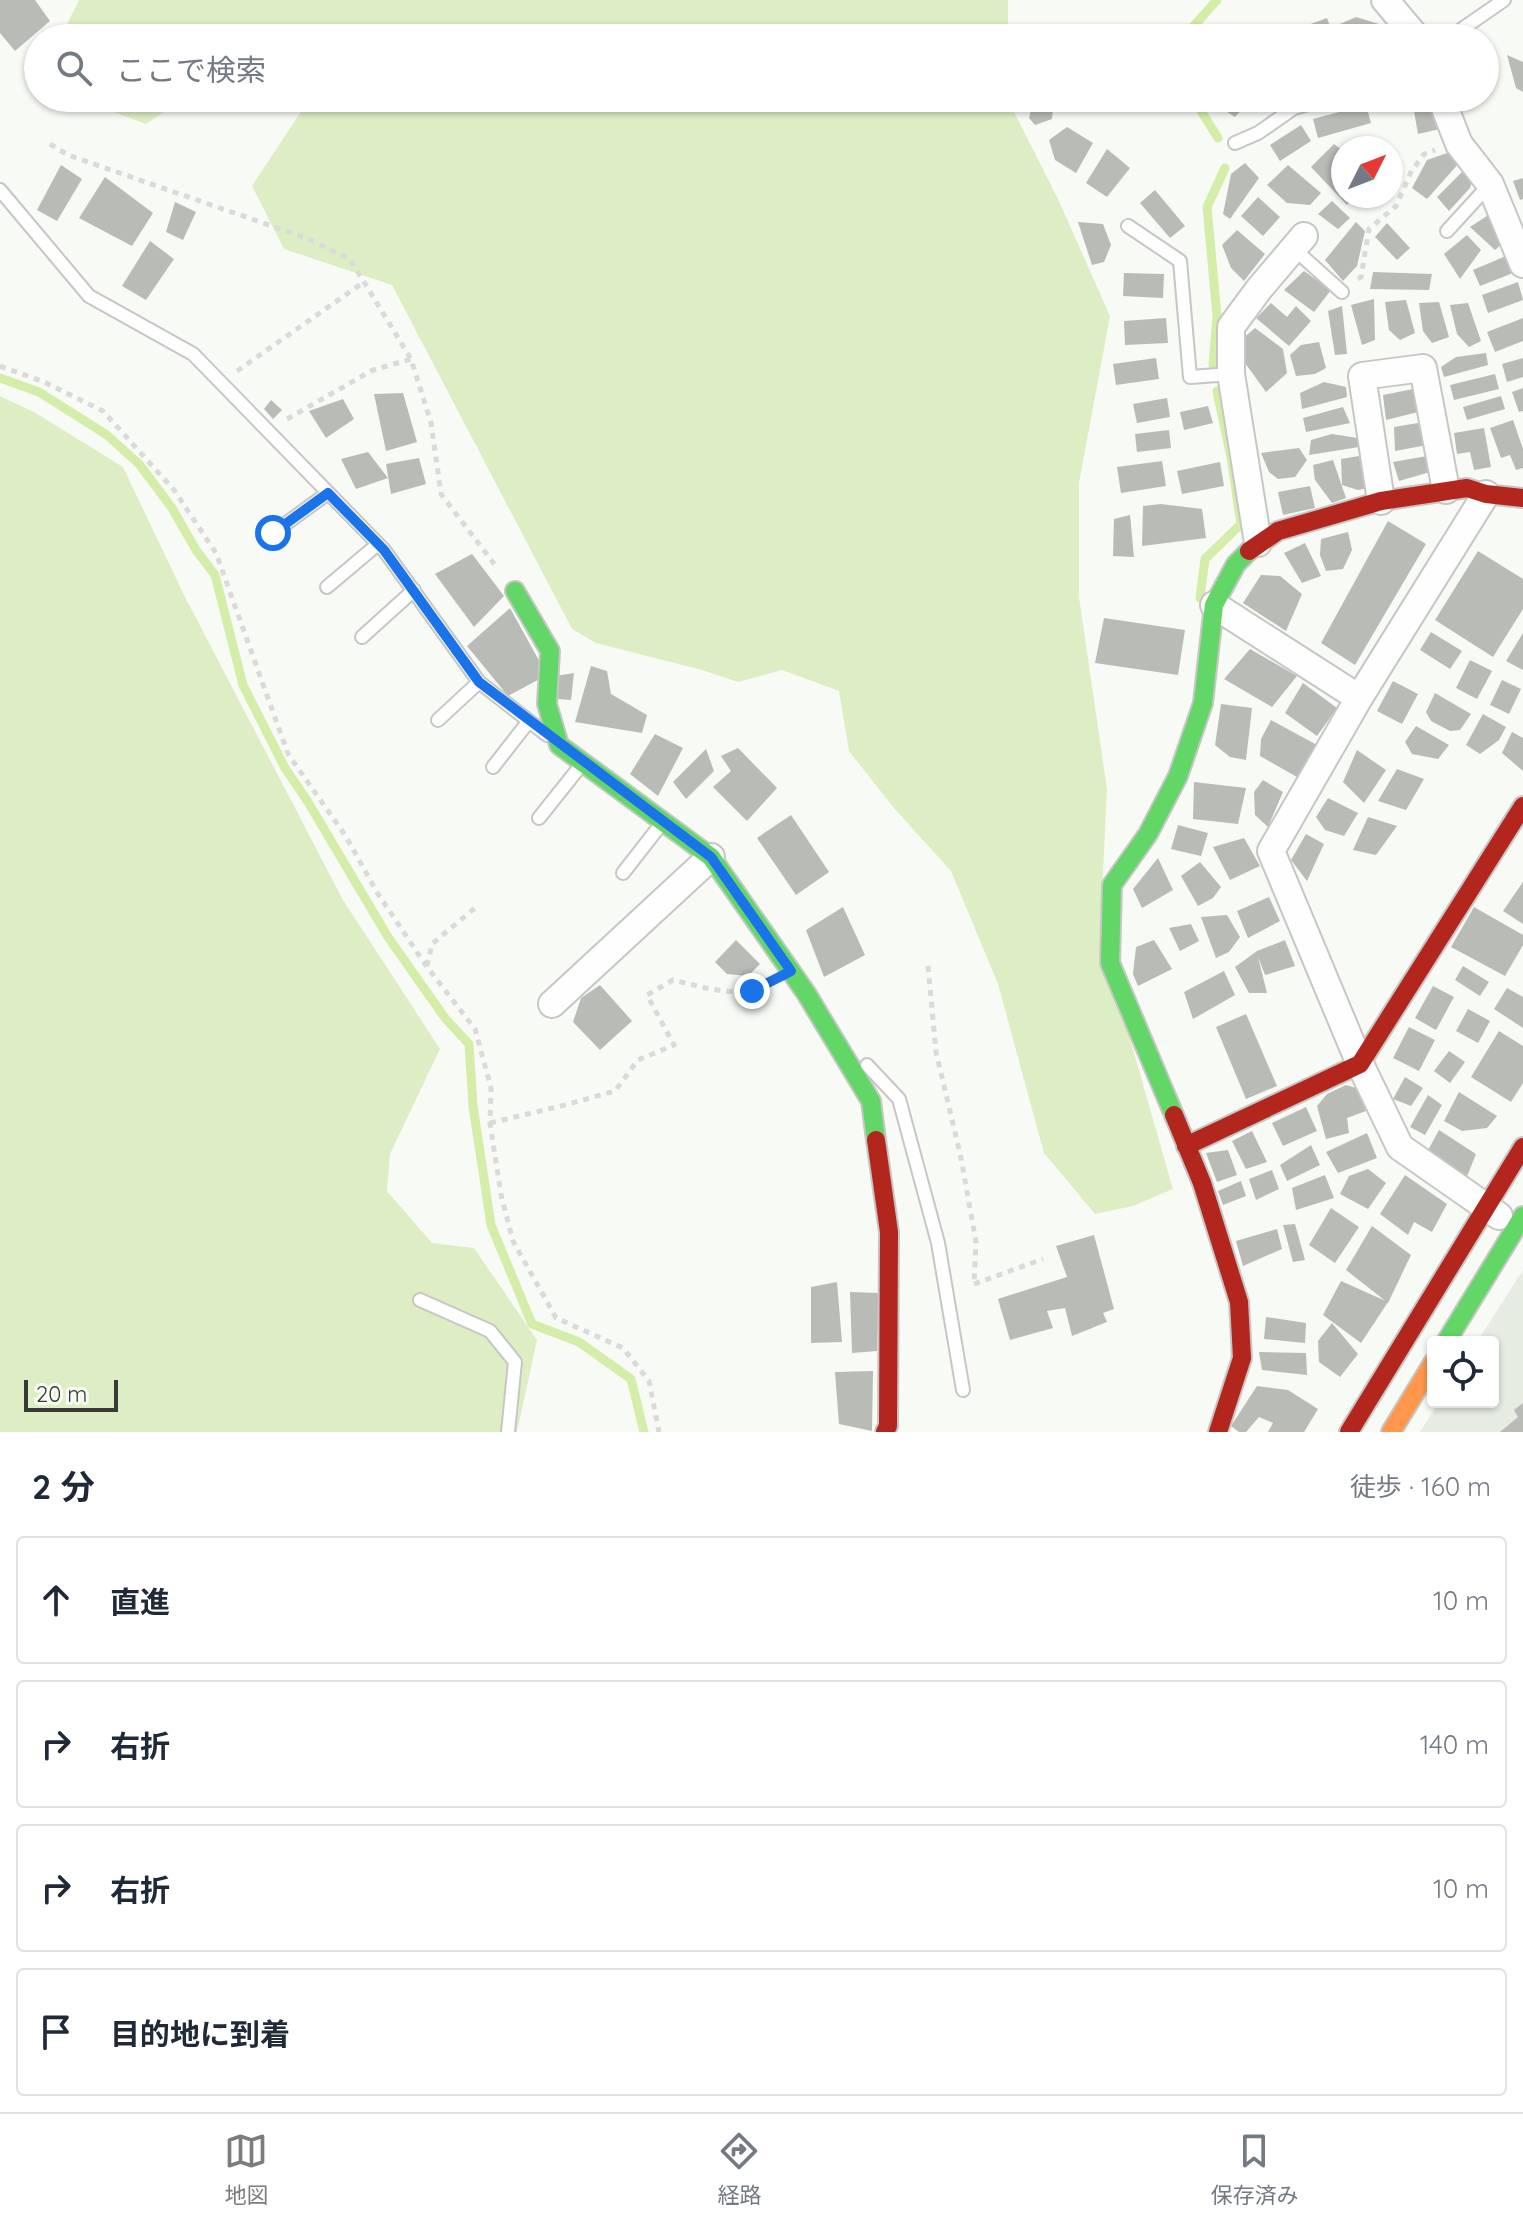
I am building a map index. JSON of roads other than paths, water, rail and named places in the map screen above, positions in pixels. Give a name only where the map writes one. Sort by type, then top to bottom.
[{"type":"street","points":[[1385,0],[1405,24]]},
{"type":"street","points":[[1446,112],[1459,144],[1490,184],[1523,264]]},
{"type":"street","points":[[1258,543],[1231,374],[1231,327],[1299,242]]},
{"type":"street","points":[[1381,501],[1362,376],[1423,368],[1446,490]]},
{"type":"street","points":[[1218,1432],[1242,1358],[1239,1302],[1202,1183],[1110,963],[1112,885],[1148,834],[1178,776],[1203,703],[1214,605],[1236,564],[1258,543],[1278,531],[1381,501],[1467,488],[1486,494],[1523,498]]},
{"type":"street","points":[[1450,1336],[1521,1226],[1486,1207],[1400,1147],[1360,1064],[1271,851],[1359,698],[1486,494]]},
{"type":"street","points":[[515,591],[550,651],[547,704],[559,745],[711,857],[791,971],[871,1101],[889,1232],[888,1426],[885,1432]]},
{"type":"street","points":[[1214,605],[1359,698]]},
{"type":"street","points":[[1186,1146],[1360,1064],[1523,806]]},
{"type":"street","points":[[552,1004],[711,857]]},
{"type":"street","points":[[1349,1432],[1523,1147]]},
{"type":"street","points":[[1391,1432],[1427,1373]]},
{"type":"lane","points":[[1469,24],[1504,0]]},
{"type":"lane","points":[[1235,143],[1258,133],[1288,112]]},
{"type":"lane","points":[[1447,231],[1490,184]]},
{"type":"lane","points":[[0,190],[89,296],[193,354],[378,544],[479,682],[559,745]]},
{"type":"lane","points":[[1128,226],[1180,261],[1190,377],[1231,374]]},
{"type":"lane","points":[[1299,242],[1342,292]]},
{"type":"lane","points":[[273,533],[328,493]]},
{"type":"lane","points":[[327,587],[378,544]]},
{"type":"lane","points":[[362,637],[414,590]]},
{"type":"lane","points":[[438,720],[479,682]]},
{"type":"lane","points":[[493,767],[529,721]]},
{"type":"lane","points":[[539,818],[584,762]]},
{"type":"lane","points":[[623,873],[664,820]]},
{"type":"lane","points":[[849,1068],[866,1063],[899,1099],[938,1243],[963,1390]]},
{"type":"lane","points":[[420,1300],[490,1331],[515,1362],[508,1432]]},
{"type":"waterway","points":[[1196,24],[1217,0]]},
{"type":"waterway","points":[[1202,112],[1218,138]]},
{"type":"waterway","points":[[1213,365],[1217,316],[1207,207],[1225,168]]},
{"type":"waterway","points":[[0,378],[39,392],[107,435],[139,464],[215,575],[243,685],[285,768],[388,937],[445,1018],[469,1044],[473,1106],[491,1225],[532,1324],[579,1342],[631,1379],[644,1432]]},
{"type":"waterway","points":[[1200,598],[1205,559],[1241,524],[1217,391]]}]
